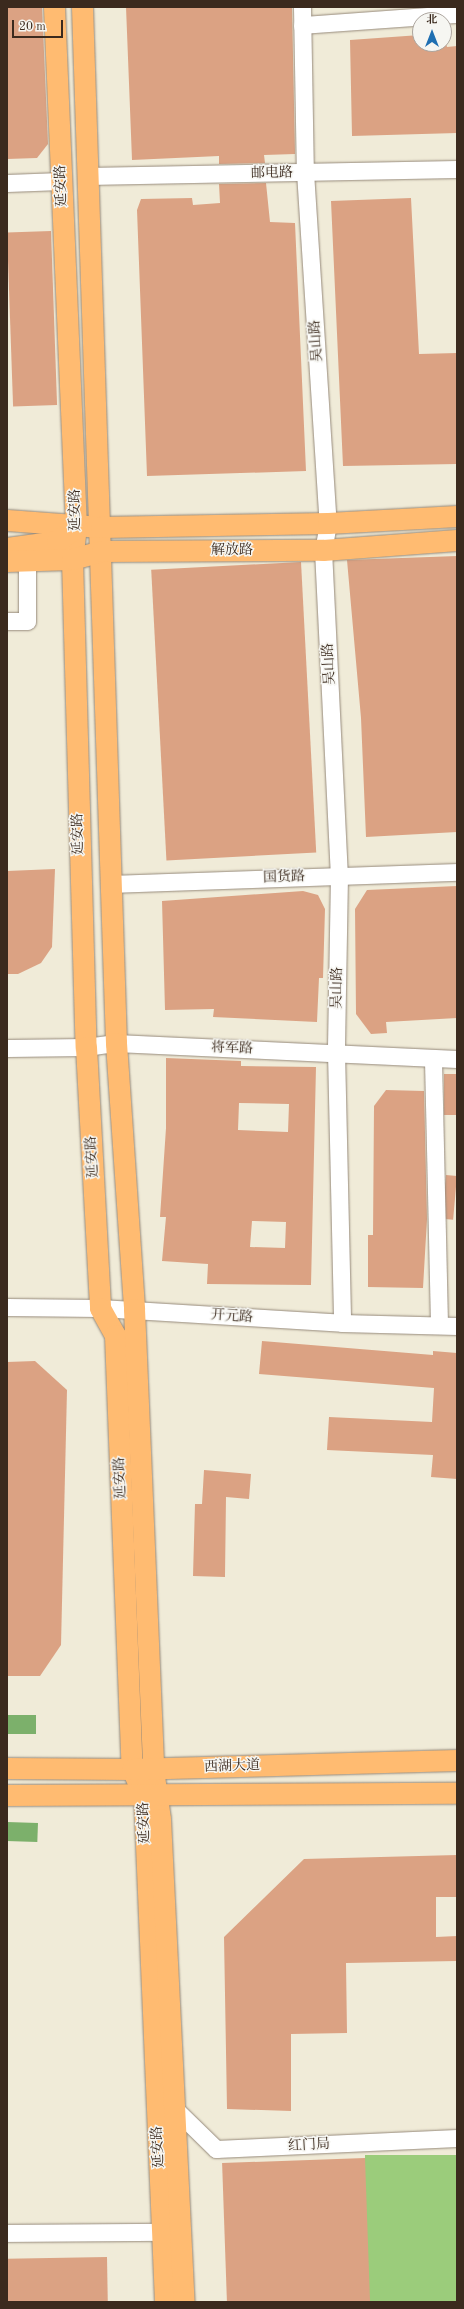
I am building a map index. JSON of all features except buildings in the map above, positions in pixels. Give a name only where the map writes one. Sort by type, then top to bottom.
[{"type":"main road","name":"延安路","points":[[54,7],[76,527],[72,559],[86,1047],[100,1308],[115,1335],[132,1769],[151,1796],[176,2110],[184,2302]]},
{"type":"main road","name":"延安路","points":[[82,7],[87,176],[102,551],[116,1043],[134,1309],[153,1769],[151,1796],[165,2302]]},
{"type":"main road","name":"解放路","points":[[76,527],[328,523],[457,516]]},
{"type":"main road","points":[[7,520],[76,527]]},
{"type":"main road","points":[[7,539],[76,527]]},
{"type":"main road","points":[[7,548],[57,541],[76,527]]},
{"type":"main road","name":"解放路","points":[[17,561],[72,559],[102,551],[323,550],[457,540]]},
{"type":"main road","name":"西湖大道","points":[[7,1768],[153,1769],[457,1760]]},
{"type":"main road","name":"西湖大道","points":[[7,1795],[151,1796],[457,1793]]},
{"type":"street","name":"吴山路","points":[[302,7],[304,172],[328,523],[323,550],[339,875],[336,1052],[342,1323]]},
{"type":"street","points":[[302,24],[457,14]]},
{"type":"street","name":"邮电路","points":[[87,176],[457,169]]},
{"type":"street","points":[[7,183],[61,181]]},
{"type":"street","points":[[7,621],[27,621],[17,561]]},
{"type":"street","name":"国货路","points":[[111,884],[457,872]]},
{"type":"street","name":"将军路","points":[[7,1048],[86,1047],[116,1043],[336,1052],[433,1060],[457,1059]]},
{"type":"street","points":[[433,1060],[439,1324]]},
{"type":"street","name":"开元路","points":[[7,1307],[134,1309],[342,1323],[439,1324],[457,1326]]},
{"type":"street","name":"红门局","points":[[176,2110],[216,2149],[457,2138]]},
{"type":"street","points":[[7,2233],[162,2232]]},
{"type":"green space","points":[[7,1715],[36,1715],[36,1734],[7,1734]]},
{"type":"green space","points":[[7,1822],[38,1823],[37,1842],[7,1841]]},
{"type":"green space","points":[[365,2155],[457,2155],[457,2302],[365,2302]]}]
